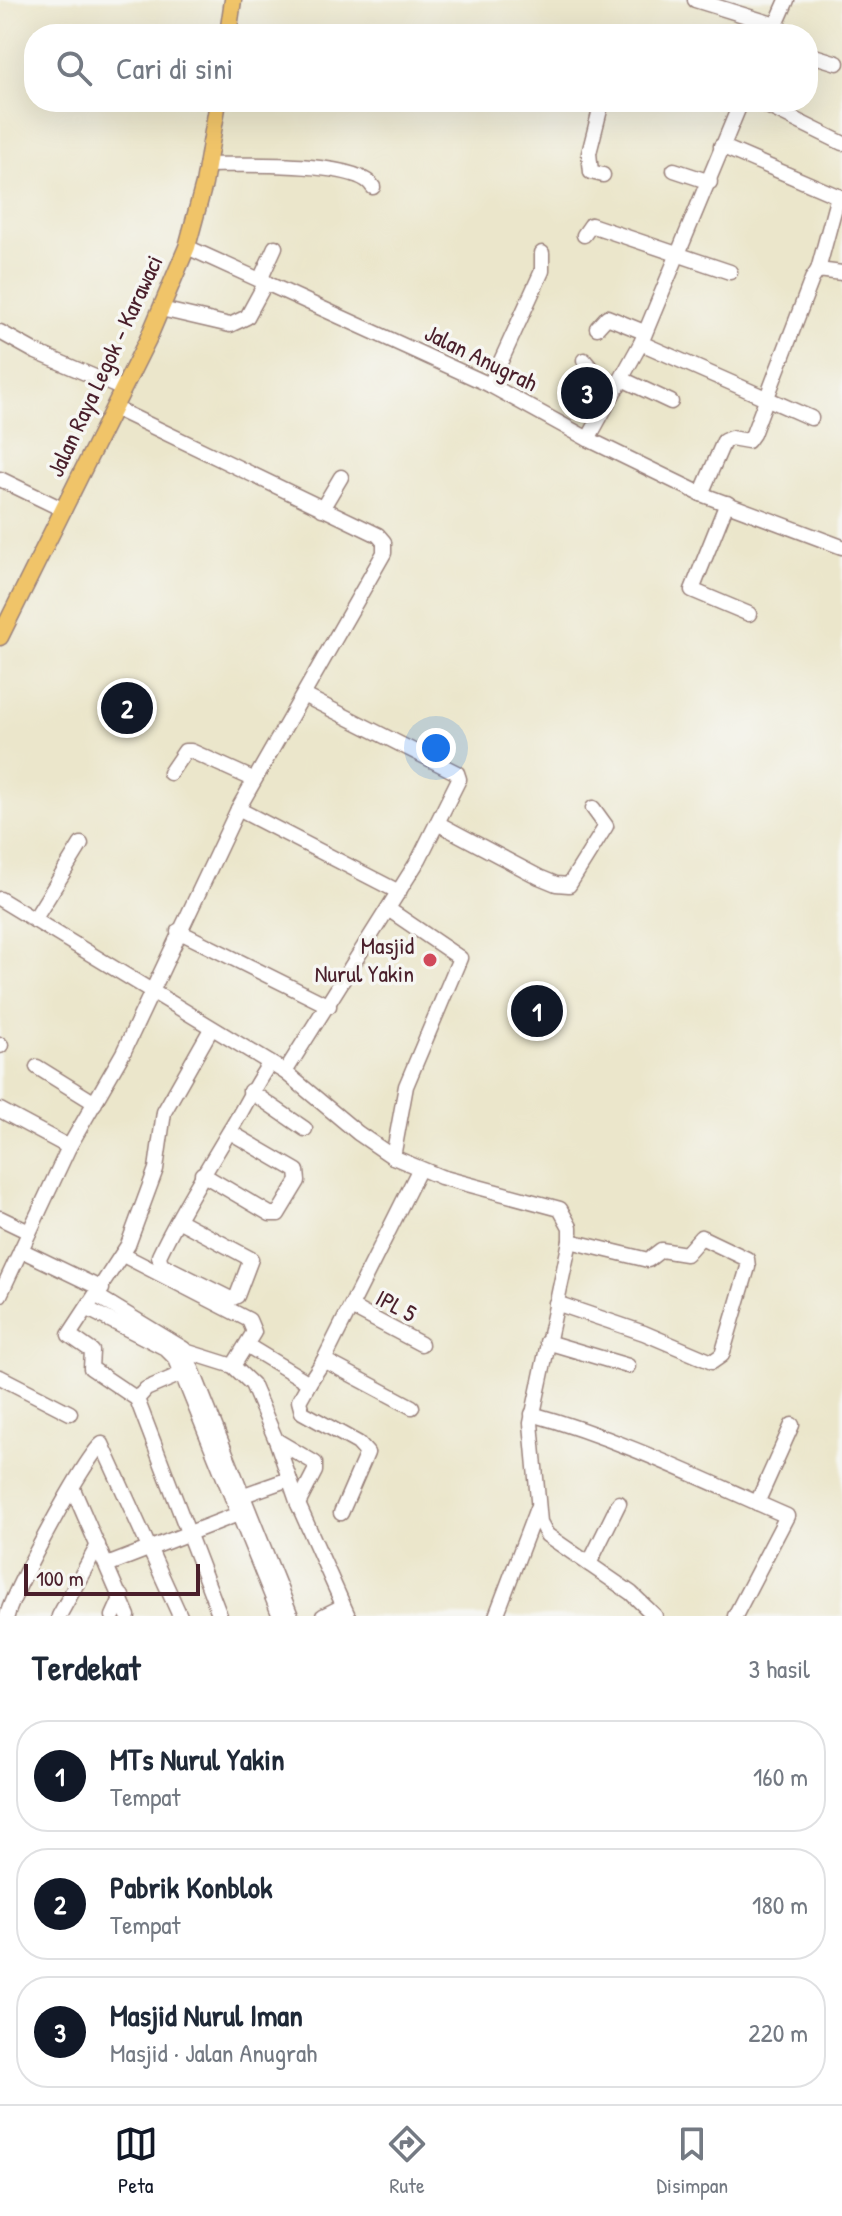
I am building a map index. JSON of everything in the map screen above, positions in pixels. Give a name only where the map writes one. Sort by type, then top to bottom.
[{"type":"main road","points":[[229,24],[233,0]]},
{"type":"main road","name":"Jalan Raya Legok - Karawaci","points":[[0,637],[114,408],[187,247],[208,165],[216,112]]},
{"type":"street","points":[[695,0],[760,24]]},
{"type":"street","points":[[776,24],[787,0]]},
{"type":"street","points":[[818,57],[837,63]]},
{"type":"street","points":[[599,112],[589,153],[591,172],[603,175]]},
{"type":"street","points":[[588,439],[642,337],[710,182],[721,146],[736,112]]},
{"type":"street","points":[[779,112],[842,143]]},
{"type":"street","points":[[701,494],[724,441],[751,439],[768,400],[801,303],[818,270],[840,197],[721,146]]},
{"type":"street","points":[[208,165],[313,165],[364,178],[373,187]]},
{"type":"street","points":[[674,170],[710,182]]},
{"type":"street","points":[[584,235],[591,225],[598,225],[634,241],[730,272]]},
{"type":"street","name":"Jalan Anugrah","points":[[187,247],[490,385],[588,439],[701,494],[842,547]]},
{"type":"street","points":[[161,309],[230,325],[247,317],[275,247]]},
{"type":"street","points":[[490,385],[542,271],[542,253]]},
{"type":"street","points":[[818,270],[842,273]]},
{"type":"street","points":[[597,328],[607,317],[768,400],[811,418]]},
{"type":"street","points":[[0,332],[36,352],[123,389]]},
{"type":"street","points":[[584,360],[598,376],[671,402]]},
{"type":"street","points":[[0,1295],[69,1147],[123,1053],[149,991],[253,779],[305,696],[384,553],[384,542],[378,535],[114,408]]},
{"type":"street","points":[[322,509],[341,477]]},
{"type":"street","points":[[0,479],[64,510]]},
{"type":"street","points":[[727,503],[692,590],[749,614]]},
{"type":"street","points":[[285,1072],[399,892],[439,824],[459,779],[457,773],[305,696]]},
{"type":"street","points":[[170,773],[185,751],[191,751],[253,779]]},
{"type":"street","points":[[439,824],[539,877],[569,885],[579,874],[606,826],[593,808]]},
{"type":"street","points":[[238,809],[399,892]]},
{"type":"street","points":[[34,920],[81,844]]},
{"type":"street","points":[[0,899],[285,1072],[358,1133],[393,1157],[419,1170],[560,1209],[570,1227],[570,1241],[532,1414],[537,1506],[547,1535],[631,1593],[655,1616]]},
{"type":"street","points":[[388,909],[460,958],[406,1086],[393,1157]]},
{"type":"street","points":[[178,931],[329,1006]]},
{"type":"street","points":[[211,1029],[164,1112],[156,1169],[123,1255],[70,1337],[92,1351],[91,1368],[137,1399],[220,1616]]},
{"type":"street","points":[[178,1220],[251,1259],[237,1296],[231,1299],[161,1264],[159,1256],[202,1174],[230,1132],[250,1091],[270,1063]]},
{"type":"street","points":[[37,1067],[95,1103]]},
{"type":"street","points":[[250,1091],[305,1129]]},
{"type":"street","points":[[0,1110],[69,1147]]},
{"type":"street","points":[[202,1174],[270,1214],[278,1214],[298,1181],[297,1171],[230,1132]]},
{"type":"street","points":[[341,1513],[367,1453],[358,1443],[302,1412],[299,1401],[324,1360],[419,1170]]},
{"type":"street","points":[[0,1218],[29,1232]]},
{"type":"street","points":[[556,1303],[655,1336],[712,1362],[722,1355],[748,1267],[747,1259],[741,1255],[701,1237],[686,1254],[661,1250],[648,1260],[570,1241]]},
{"type":"street","points":[[21,1250],[178,1351],[233,1366],[252,1384],[298,1504],[346,1611],[323,1616]]},
{"type":"street","points":[[123,1255],[249,1320],[254,1332],[233,1366]]},
{"type":"street","name":"IPL 5","points":[[351,1307],[421,1344]]},
{"type":"street","points":[[547,1342],[628,1366]]},
{"type":"street","points":[[253,1349],[309,1383]]},
{"type":"street","points":[[178,1351],[241,1496],[241,1513],[291,1616]]},
{"type":"street","points":[[324,1360],[412,1407]]},
{"type":"street","points":[[137,1399],[146,1389],[188,1371]]},
{"type":"street","points":[[188,1371],[280,1616]]},
{"type":"street","points":[[0,1377],[70,1413]]},
{"type":"street","points":[[532,1414],[584,1428],[655,1456],[787,1516],[788,1520],[735,1616]]},
{"type":"street","points":[[757,1503],[792,1425]]},
{"type":"street","points":[[276,1440],[315,1463],[315,1471],[298,1504]]},
{"type":"street","points":[[7,1616],[73,1489],[102,1444],[180,1616]]},
{"type":"street","points":[[241,1496],[289,1479]]},
{"type":"street","points":[[73,1489],[122,1596],[128,1616]]},
{"type":"street","points":[[589,1564],[619,1503]]},
{"type":"street","points":[[496,1616],[537,1506]]},
{"type":"street","points":[[107,1565],[241,1513]]},
{"type":"street","points":[[59,1616],[98,1545]]},
{"type":"street","points":[[113,1616],[122,1596]]},
{"type":"place","name":"Masjid Nurul Iman","points":[[587,393]]},
{"type":"place","name":"Pabrik Konblok","points":[[127,708]]},
{"type":"place","name":"Masjid Nurul Yakin","points":[[430,960]]},
{"type":"place","name":"MTs Nurul Yakin","points":[[537,1011]]}]
